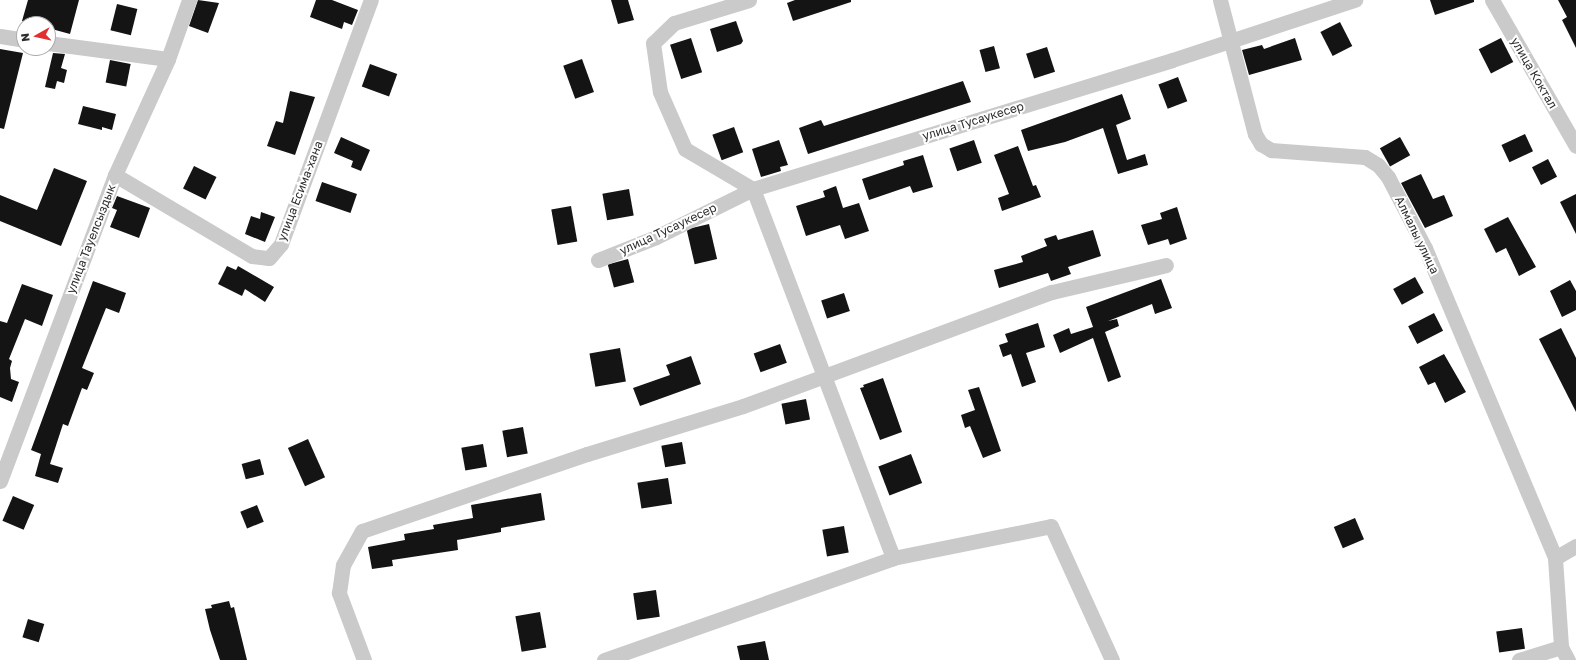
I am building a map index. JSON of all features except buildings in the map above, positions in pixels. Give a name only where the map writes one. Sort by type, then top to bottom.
[{"type":"street","name":"улица Тауелсыздык","points":[[0,481],[115,175],[168,59],[189,0]]},
{"type":"street","name":"улица Есима-хана","points":[[115,175],[252,256],[269,258],[281,244],[371,0]]},
{"type":"street","points":[[749,0],[674,23],[653,44],[660,92],[685,149],[753,189],[893,558]]},
{"type":"street","name":"Алмалы улица","points":[[1220,0],[1255,134],[1261,144],[1271,150],[1365,157],[1378,165],[1388,177],[1425,248],[1555,558],[1568,655]]},
{"type":"street","name":"улица Тусаукесер","points":[[598,260],[656,237],[753,189],[1172,60],[1231,39],[1356,0]]},
{"type":"street","name":"улица Коктал","points":[[1492,0],[1576,146]]},
{"type":"street","points":[[0,36],[16,39]]},
{"type":"street","points":[[56,44],[168,59]]},
{"type":"street","points":[[364,660],[339,593],[343,565],[362,531],[579,457],[743,406],[1052,292],[1166,265]]},
{"type":"street","points":[[604,660],[893,558],[1052,526],[1112,660]]},
{"type":"street","points":[[1555,558],[1576,546]]},
{"type":"street","points":[[1519,660],[1568,655]]}]
